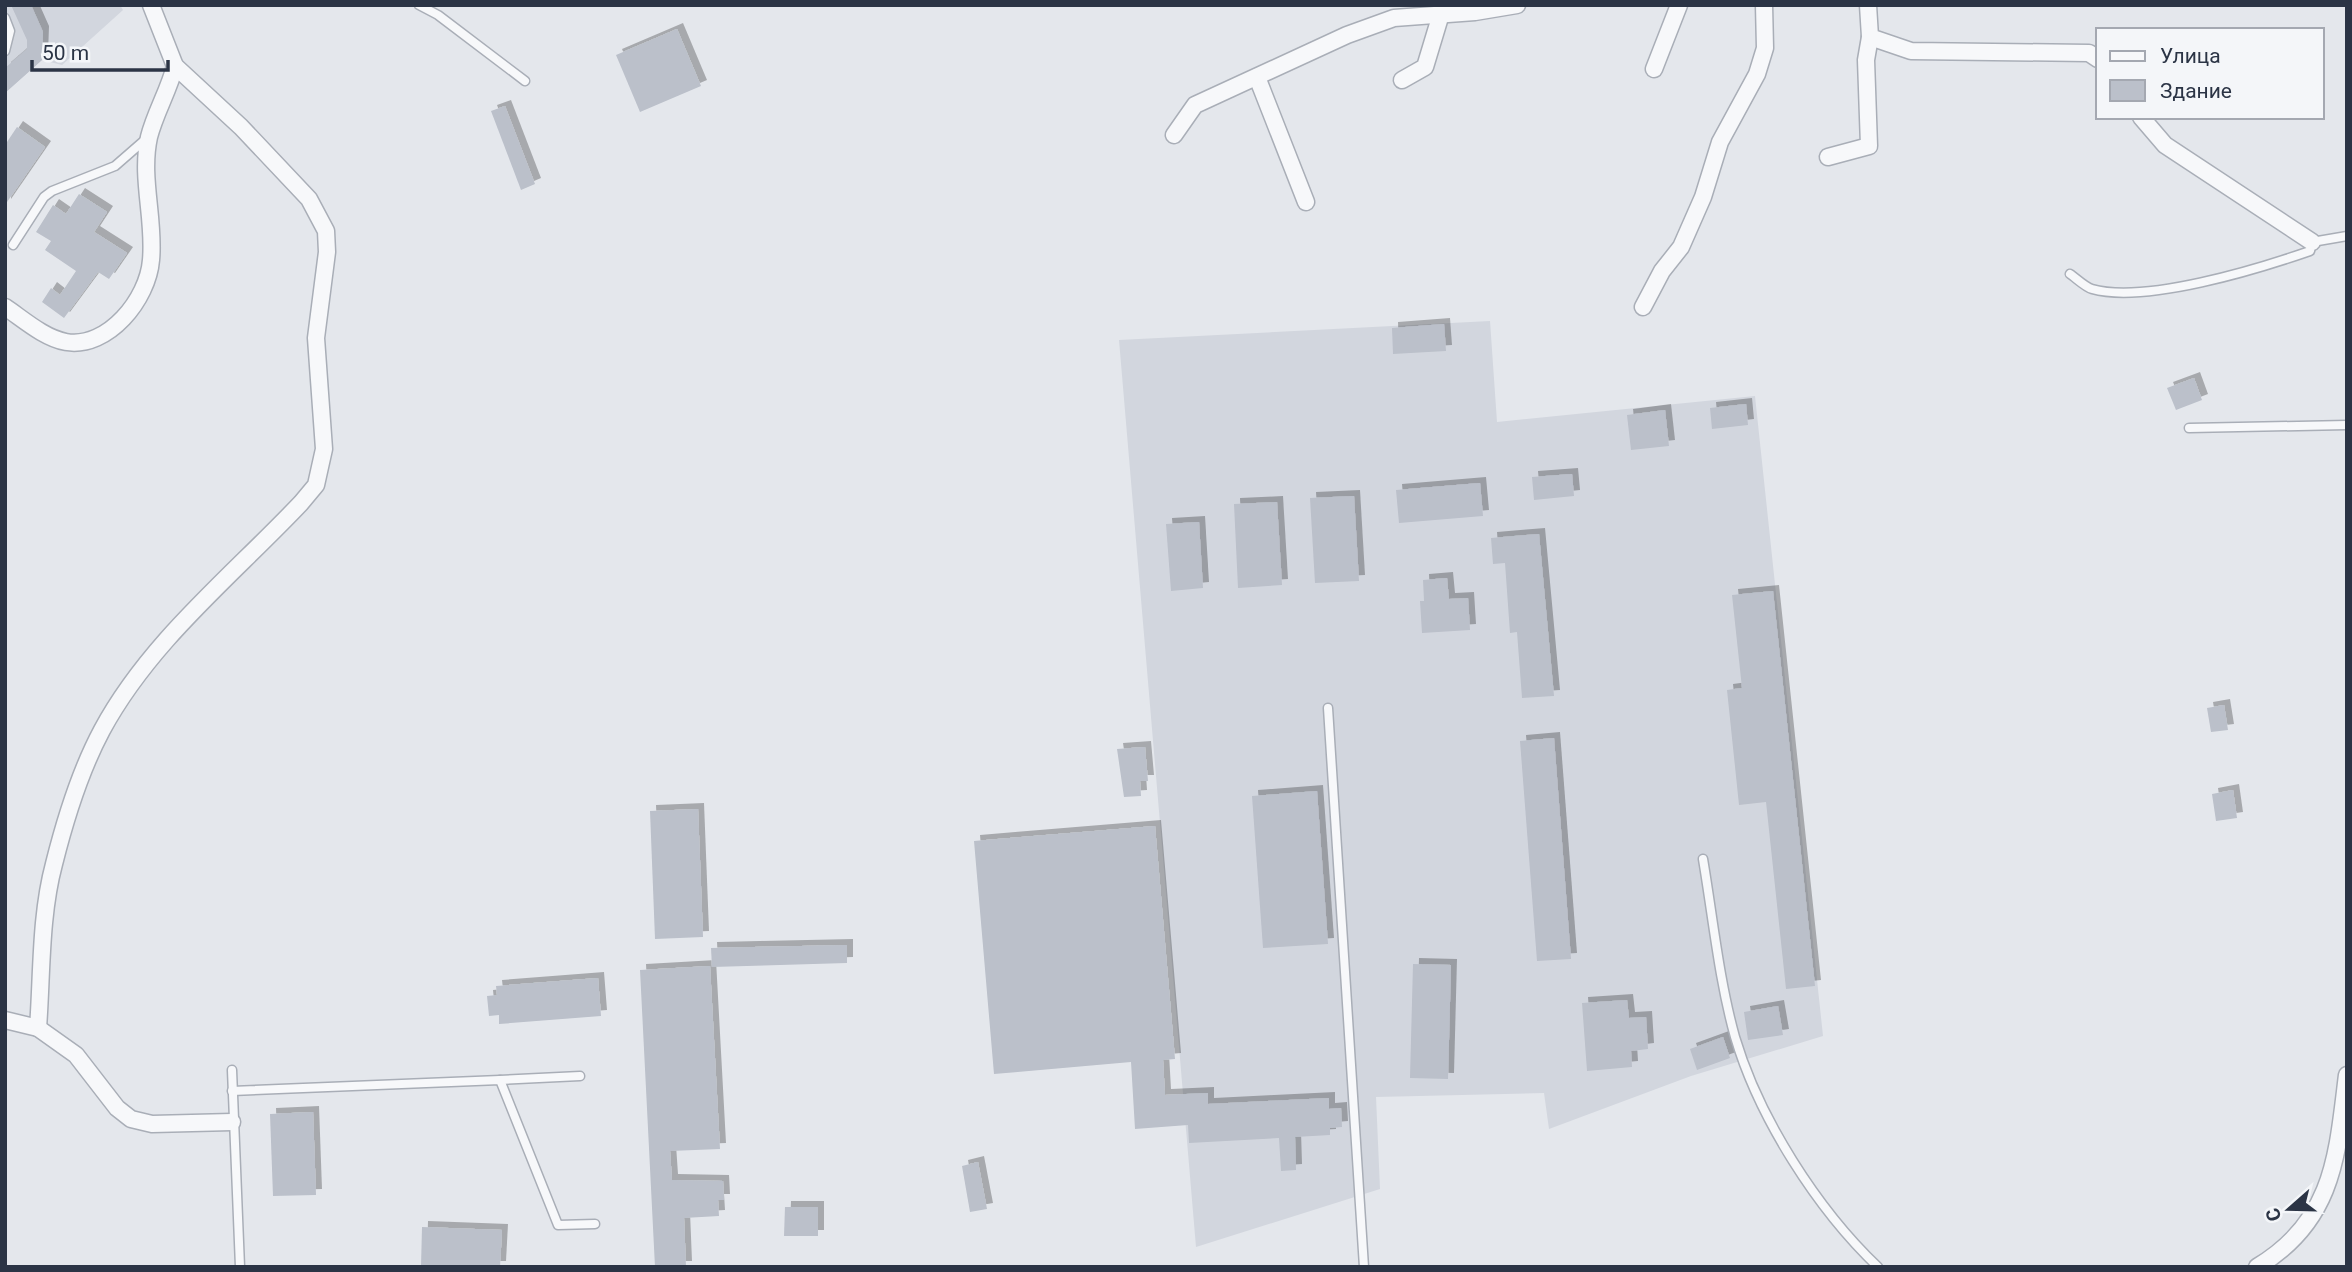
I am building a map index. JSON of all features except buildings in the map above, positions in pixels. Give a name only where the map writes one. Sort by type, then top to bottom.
[{"type":"street","points":[[37,1028],[53,865],[88,759],[123,695],[167,640],[191,612],[316,485],[324,449],[316,338],[327,252],[323,223],[309,199],[241,127],[175,66],[150,5]]},
{"type":"street","points":[[1174,135],[1195,105],[1347,35],[1394,18],[1517,5]]},
{"type":"street","points":[[1654,69],[1679,5]]},
{"type":"street","points":[[1643,307],[1662,271],[1681,247],[1703,197],[1720,142],[1757,74],[1765,48],[1764,5]]},
{"type":"street","points":[[1829,157],[1869,146],[1866,60],[1870,37],[1868,5]]},
{"type":"street","points":[[1402,80],[1424,67],[1441,14]]},
{"type":"street","points":[[1870,37],[1911,51],[2089,53],[2096,58]]},
{"type":"street","points":[[5,307],[52,338],[66,342],[82,342],[98,336],[128,312],[140,296],[151,260],[146,171],[150,136],[175,66]]},
{"type":"street","points":[[1257,77],[1306,202]]},
{"type":"street","points":[[2143,119],[2165,145],[2312,242]]},
{"type":"street","points":[[5,1020],[37,1028],[76,1055],[117,1108],[131,1119],[152,1124],[232,1122]]},
{"type":"street","points":[[2257,1267],[2277,1255],[2314,1217],[2324,1197],[2333,1173],[2347,1075]]},
{"type":"lane","points":[[419,5],[438,15],[525,81]]},
{"type":"lane","points":[[5,18],[10,31],[5,51]]},
{"type":"lane","points":[[13,244],[44,197],[52,191],[115,166],[150,136]]},
{"type":"lane","points":[[2070,274],[2091,289],[2125,291],[2189,285],[2255,270],[2310,251],[2312,242],[2347,236]]},
{"type":"lane","points":[[2189,428],[2347,425]]},
{"type":"lane","points":[[1328,708],[1364,1267]]},
{"type":"lane","points":[[1703,859],[1731,1022],[1754,1087],[1815,1194],[1839,1226],[1878,1267]]},
{"type":"lane","points":[[232,1070],[232,1122],[240,1267]]},
{"type":"lane","points":[[232,1091],[580,1076]]},
{"type":"lane","points":[[500,1080],[558,1225],[595,1224]]},
{"type":"shaded area","points":[[5,5],[120,5],[123,10],[62,65],[42,60],[5,93]]},
{"type":"shaded area","points":[[1490,321],[1497,422],[1755,396],[1823,1036],[1691,1076],[1549,1129],[1544,1093],[1376,1097],[1380,1189],[1196,1247],[1119,340]]}]
